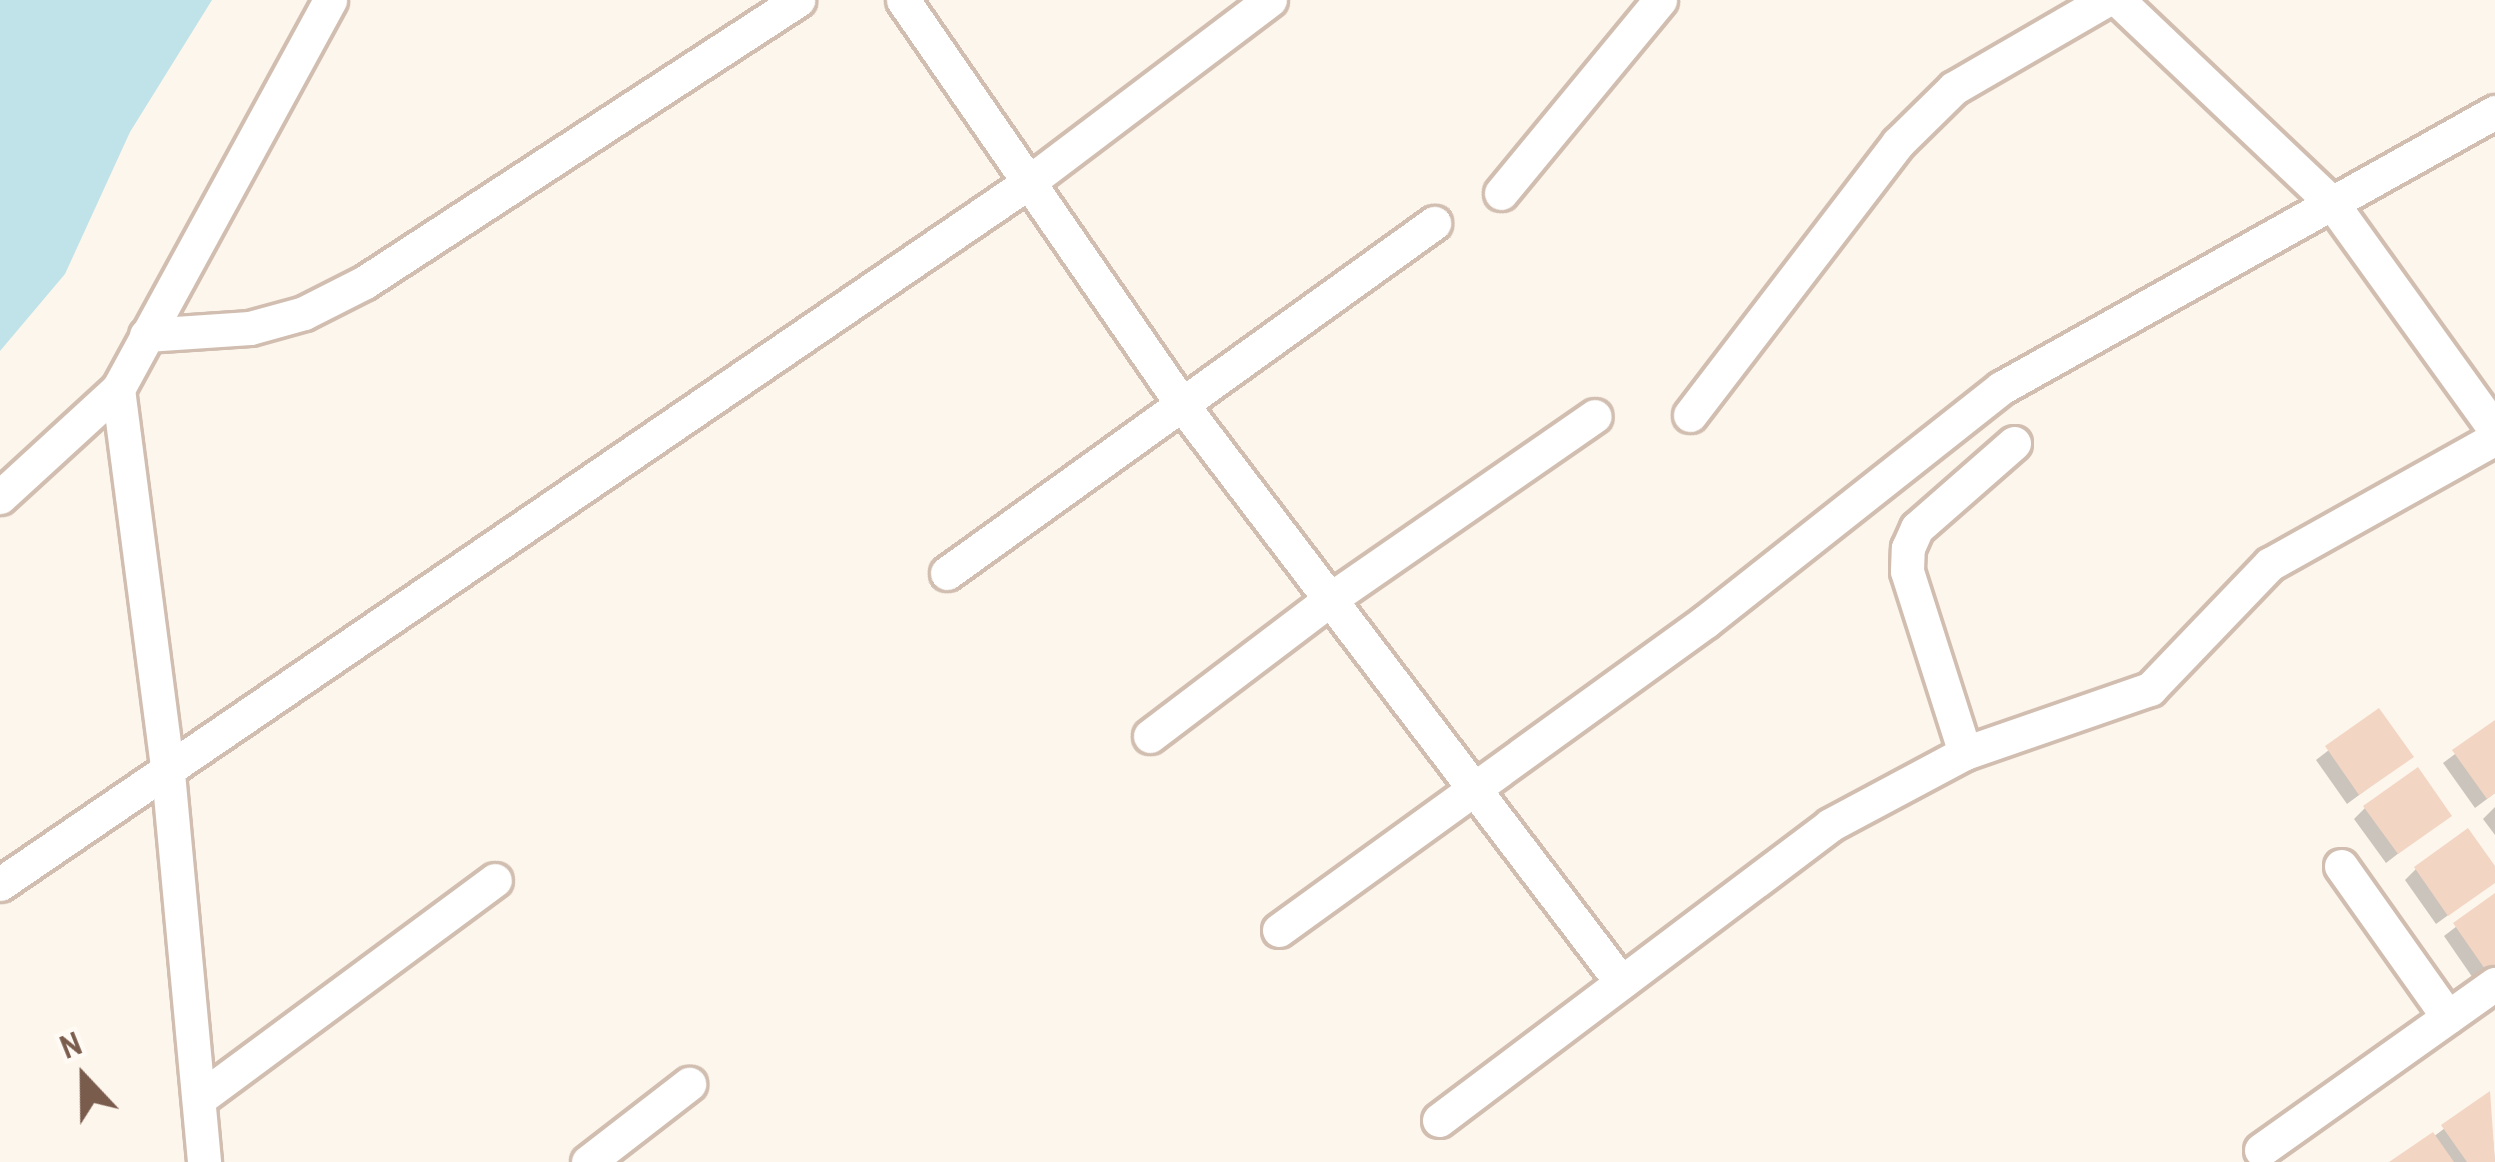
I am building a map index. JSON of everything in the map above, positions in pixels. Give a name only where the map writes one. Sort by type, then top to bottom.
[{"type":"street","points":[[0,497],[118,389],[330,0]]},
{"type":"street","points":[[146,335],[250,328],[344,293],[798,0]]},
{"type":"street","points":[[903,0],[1180,402],[1621,982]]},
{"type":"street","points":[[0,884],[1029,182],[1270,0]]},
{"type":"street","points":[[1501,193],[1660,0]]},
{"type":"street","points":[[1690,415],[1898,143],[1954,88],[2106,0]]},
{"type":"street","points":[[1439,1120],[1830,825],[1965,753],[2150,689],[2270,564],[2495,434],[2332,202],[2118,0]]},
{"type":"street","points":[[1279,930],[1706,621],[2001,388],[2495,112]]},
{"type":"street","points":[[947,573],[1434,223]]},
{"type":"street","points":[[118,389],[168,772],[199,1099],[195,1157]]},
{"type":"street","points":[[1150,736],[1329,600],[1595,416]]},
{"type":"street","points":[[1965,753],[1907,572],[1908,548],[1917,528],[2014,443]]},
{"type":"street","points":[[2341,866],[2448,1017]]},
{"type":"street","points":[[199,1099],[495,880]]},
{"type":"street","points":[[2261,1150],[2495,983]]},
{"type":"street","points":[[588,1162],[688,1084]]},
{"type":"water","points":[[0,0],[212,0],[130,132],[65,274],[0,351]]},
{"type":"building","points":[[2379,708],[2414,757],[2359,795],[2325,746]]},
{"type":"building","points":[[2495,720],[2495,793],[2487,799],[2452,750]]},
{"type":"building","points":[[2418,767],[2452,816],[2398,854],[2363,806]]},
{"type":"building","points":[[2468,828],[2495,866],[2495,883],[2448,916],[2414,867]]},
{"type":"building","points":[[2495,893],[2495,967],[2487,972],[2453,923]]},
{"type":"building","points":[[2490,1091],[2495,1162],[2467,1162],[2441,1125]]},
{"type":"building","points":[[2433,1132],[2454,1162],[2389,1162]]}]
